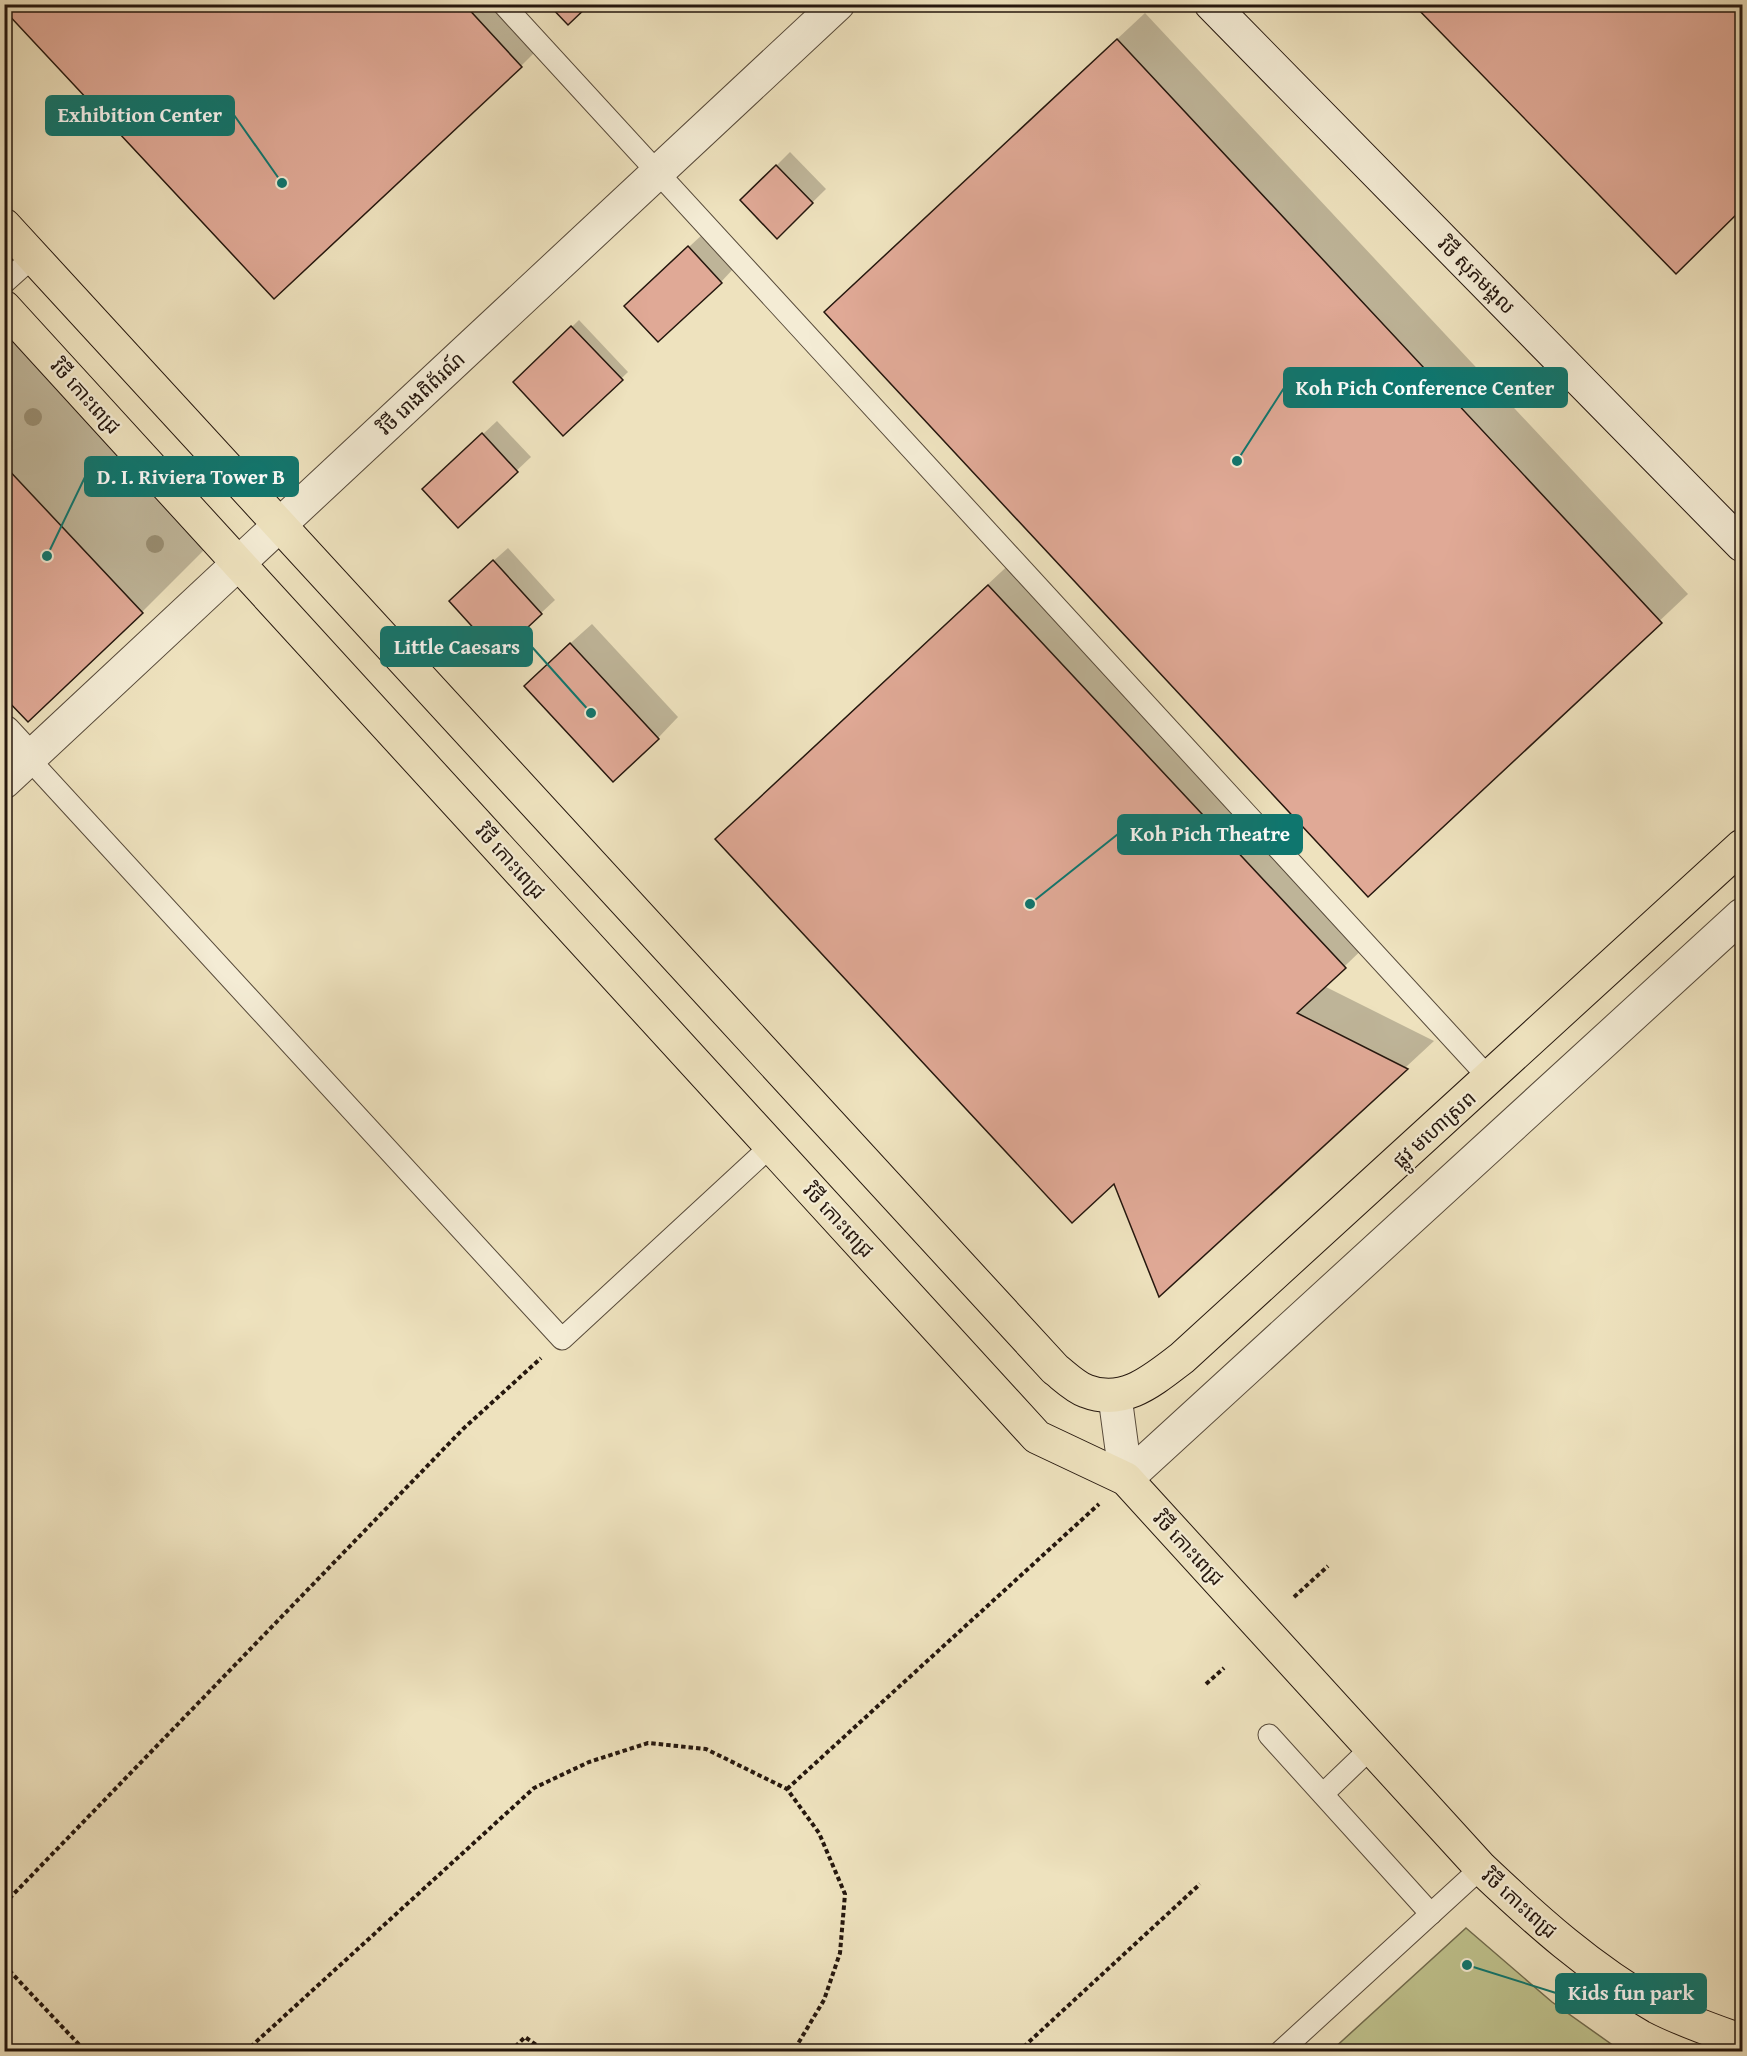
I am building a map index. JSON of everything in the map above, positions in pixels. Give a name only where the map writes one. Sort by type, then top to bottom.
[{"type":"main road","points":[[4,225],[1055,1369],[1085,1391],[1115,1396]]},
{"type":"main road","name":"វិថី កោះពេជ្រ","points":[[4,307],[1037,1437],[1126,1479],[1481,1868],[1544,1927],[1604,1974],[1659,2007],[1704,2028],[1743,2041]]},
{"type":"main road","name":"ផ្លូវ មហោស្រព","points":[[1115,1396],[1145,1387],[1182,1358],[1743,846]]},
{"type":"street","name":"វិថី រោងពិព័រណ៍","points":[[4,782],[838,4]]},
{"type":"street","name":"វិថី សុភមង្គល","points":[[1211,4],[1743,545]]},
{"type":"street","points":[[4,732],[29,759]]},
{"type":"street","points":[[1126,1479],[1743,915]]},
{"type":"street","points":[[1115,1396],[1126,1479]]},
{"type":"lane","points":[[503,4],[1489,1078]]},
{"type":"lane","points":[[4,283],[33,257]]},
{"type":"lane","points":[[29,759],[562,1339],[771,1146]]},
{"type":"lane","points":[[1269,1735],[1431,1914]]},
{"type":"lane","points":[[1323,1794],[1372,1748]]},
{"type":"lane","points":[[1280,2052],[1481,1868]]},
{"type":"path","points":[[4,1904],[463,1428],[562,1339]]},
{"type":"path","points":[[787,1789],[1126,1479]]},
{"type":"path","points":[[1294,1597],[1328,1566]]},
{"type":"path","points":[[1206,1684],[1224,1668]]},
{"type":"path","points":[[245,2052],[534,1788],[589,1762],[648,1743],[706,1749],[787,1789],[819,1833],[845,1894],[840,1953],[824,2000],[793,2052]]},
{"type":"path","points":[[1018,2052],[1200,1884]]},
{"type":"path","points":[[4,1965],[86,2052]]},
{"type":"path","points":[[510,2052],[525,2037],[546,2052]]},
{"type":"green space","points":[[1466,1928],[1552,2002],[1621,2051],[1331,2051]]},
{"type":"building","points":[[4,4],[464,4],[522,67],[274,299],[4,10]]},
{"type":"building","points":[[548,4],[590,4],[568,25]]},
{"type":"building","points":[[1413,4],[1742,4],[1742,209],[1676,274]]},
{"type":"building","points":[[1117,39],[1662,623],[1368,897],[824,312]]},
{"type":"building","points":[[776,165],[813,203],[777,239],[740,200]]},
{"type":"building","points":[[688,246],[722,283],[658,342],[624,306]]},
{"type":"building","points":[[571,326],[623,380],[563,436],[513,382]]},
{"type":"building","points":[[482,433],[518,472],[458,528],[422,489]]},
{"type":"building","points":[[4,465],[143,613],[28,722],[4,697]]},
{"type":"building","points":[[493,560],[542,614],[498,655],[449,601]]},
{"type":"building","points":[[988,585],[1346,968],[1297,1013],[1408,1069],[1159,1297],[1114,1184],[1072,1223],[715,839]]},
{"type":"building","points":[[570,643],[659,739],[613,782],[524,686]]},
{"type":"place","name":"Exhibition Center","points":[[282,183]]},
{"type":"place","name":"Koh Pich Conference Center","points":[[1237,461]]},
{"type":"place","name":"D. I. Riviera Tower B","points":[[47,556]]},
{"type":"place","name":"Little Caesars","points":[[591,713]]},
{"type":"place","name":"Koh Pich Theatre","points":[[1030,904]]},
{"type":"place","name":"Kids fun park","points":[[1467,1965]]}]
